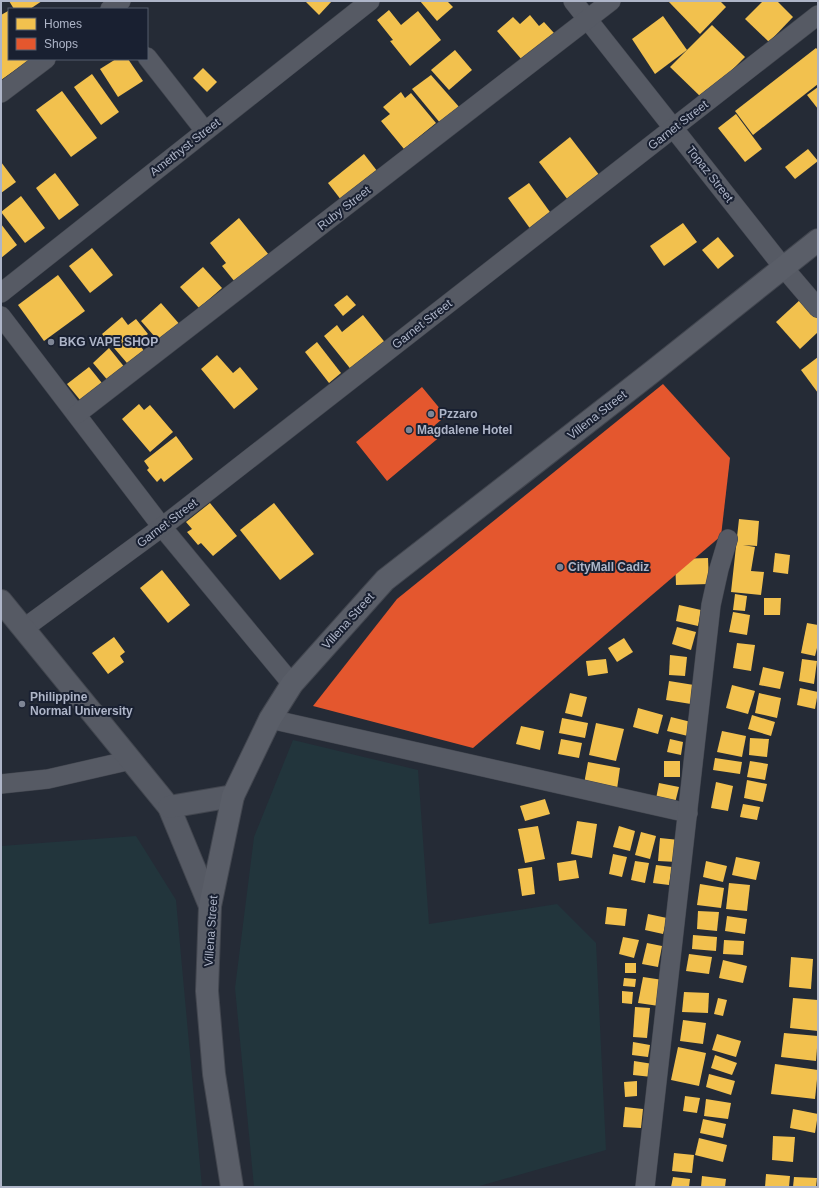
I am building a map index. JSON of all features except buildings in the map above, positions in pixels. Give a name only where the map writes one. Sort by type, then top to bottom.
[{"type":"main road","name":"Villena Street","points":[[232,1187],[214,1074],[207,991],[210,906],[233,796],[270,719],[292,684],[385,580],[652,372],[818,240]]},
{"type":"street","points":[[111,8],[121,1]]},
{"type":"street","name":"Amethyst Street","points":[[1,293],[370,1]]},
{"type":"street","name":"Topaz Street","points":[[573,1],[783,267],[818,308]]},
{"type":"street","name":"Ruby Street","points":[[77,414],[611,1]]},
{"type":"street","name":"Garnet Street","points":[[23,629],[162,527],[818,16]]},
{"type":"street","points":[[148,58],[205,131]]},
{"type":"street","points":[[1,93],[45,60]]},
{"type":"street","points":[[1,316],[162,527],[292,684]]},
{"type":"street","points":[[645,1187],[711,605],[719,569],[728,539]]},
{"type":"street","points":[[1,601],[169,807],[210,906]]},
{"type":"street","points":[[270,719],[688,813]]},
{"type":"street","points":[[1,784],[48,779],[131,760]]},
{"type":"street","points":[[169,807],[233,796]]},
{"type":"shaded area","points":[[293,740],[418,770],[429,924],[557,904],[596,943],[606,1150],[476,1187],[254,1187],[235,988],[254,837]]},
{"type":"shaded area","points":[[136,836],[176,900],[202,1187],[1,1187],[1,846]]},
{"type":"place","name":"BKG VAPE SHOP","points":[[51,342]]},
{"type":"place","name":"Pzzaro","points":[[431,414]]},
{"type":"place","name":"Magdalene Hotel","points":[[409,430]]},
{"type":"place","name":"CityMall Cadiz","points":[[560,567]]},
{"type":"place","name":"Philippine Normal University","points":[[22,704]]}]
